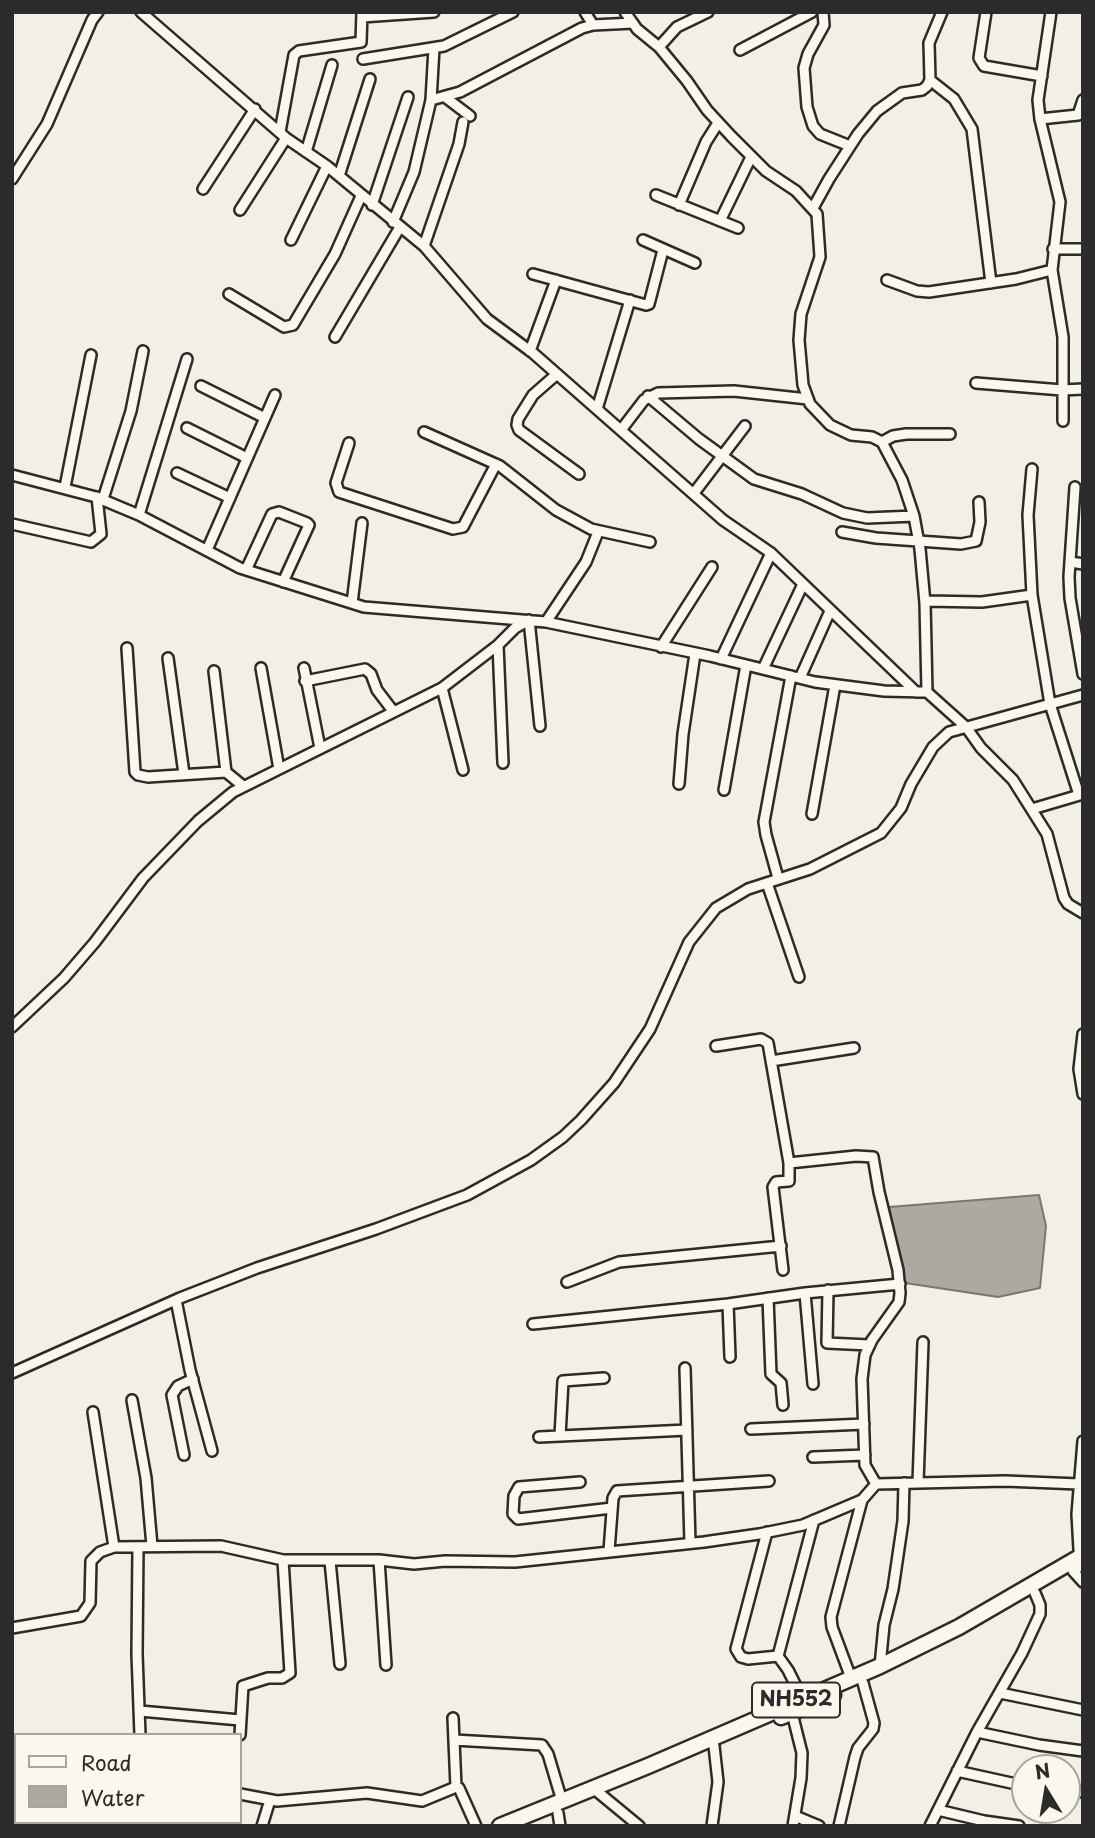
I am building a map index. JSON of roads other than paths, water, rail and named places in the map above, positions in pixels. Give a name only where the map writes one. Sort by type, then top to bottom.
[{"type":"highway","name":"NH552","points":[[526,1826],[560,1813],[597,1792],[802,1698],[857,1680],[1080,1567]]},
{"type":"highway","name":"NH552","points":[[597,1792],[792,1713],[857,1680],[964,1634],[1080,1567]]},
{"type":"highway","name":"NH552","points":[[500,1826],[560,1813]]},
{"type":"street","points":[[12,179],[47,124],[92,20],[98,12]]},
{"type":"street","points":[[141,12],[283,135],[327,166],[424,246],[487,319],[530,351],[723,520],[771,553],[916,692]]},
{"type":"street","points":[[363,59],[434,48],[467,37],[513,12]]},
{"type":"street","points":[[585,12],[593,25]]},
{"type":"street","points":[[625,12],[659,47],[718,123],[751,156],[813,208],[818,219],[820,257],[801,314],[799,340],[802,377],[808,399],[816,411],[830,425],[851,435],[872,437],[882,442],[902,480],[914,516],[918,539],[925,601],[927,692]]},
{"type":"street","points":[[659,47],[677,27],[708,12]]},
{"type":"street","points":[[740,50],[812,12]]},
{"type":"street","points":[[823,12],[824,25],[808,54],[804,68],[807,107],[813,126],[820,134],[850,146]]},
{"type":"street","points":[[813,208],[850,146],[877,111],[902,93],[922,90],[927,86],[930,80],[929,43],[942,12]]},
{"type":"street","points":[[986,12],[979,58],[984,66],[1042,76]]},
{"type":"street","points":[[1051,12],[1038,100],[1060,202],[1052,270],[1063,337],[1062,421]]},
{"type":"street","points":[[240,210],[283,135],[296,52],[357,44],[363,38],[362,14],[428,13]]},
{"type":"street","points":[[431,100],[460,92],[582,28],[633,23]]},
{"type":"street","points":[[335,337],[397,224],[414,172],[431,100],[434,48]]},
{"type":"street","points":[[306,152],[332,65]]},
{"type":"street","points":[[339,176],[370,79]]},
{"type":"street","points":[[930,80],[954,99],[972,130],[991,283]]},
{"type":"street","points":[[372,205],[408,97]]},
{"type":"street","points":[[424,246],[466,119],[445,97]]},
{"type":"street","points":[[1040,119],[1078,115],[1083,100]]},
{"type":"street","points":[[203,189],[255,109]]},
{"type":"street","points":[[679,205],[706,142],[718,123]]},
{"type":"street","points":[[720,221],[751,156]]},
{"type":"street","points":[[291,240],[327,166]]},
{"type":"street","points":[[656,195],[737,229]]},
{"type":"street","points":[[229,295],[284,327],[293,325],[335,254],[361,196]]},
{"type":"street","points":[[643,240],[695,262]]},
{"type":"street","points":[[1053,249],[1083,249]]},
{"type":"street","points":[[533,274],[643,305],[649,304],[663,250]]},
{"type":"street","points":[[887,280],[923,292],[991,283],[1052,270]]},
{"type":"street","points":[[530,351],[556,280]]},
{"type":"street","points":[[597,409],[630,300]]},
{"type":"street","points":[[12,524],[91,542],[101,534],[100,498],[131,411],[143,351]]},
{"type":"street","points":[[65,487],[91,355]]},
{"type":"street","points":[[139,514],[187,359]]},
{"type":"street","points":[[557,374],[533,395],[517,425],[519,430],[579,474]]},
{"type":"street","points":[[976,383],[1062,390],[1083,389]]},
{"type":"street","points":[[201,386],[265,418]]},
{"type":"street","points":[[621,430],[648,396],[668,391],[734,391],[808,399]]},
{"type":"street","points":[[206,550],[275,395]]},
{"type":"street","points":[[648,396],[699,439],[754,479],[802,494],[843,513],[867,518],[914,516]]},
{"type":"street","points":[[694,493],[745,426]]},
{"type":"street","points":[[187,428],[247,458]]},
{"type":"street","points":[[424,432],[496,464],[556,510],[598,532],[650,542]]},
{"type":"street","points":[[882,442],[892,436],[906,434],[950,434]]},
{"type":"street","points":[[349,443],[336,483],[338,492],[453,529],[463,527],[496,464]]},
{"type":"street","points":[[1032,469],[1028,515],[1032,595],[1050,704],[1081,794],[1032,809]]},
{"type":"street","points":[[177,473],[230,498]]},
{"type":"street","points":[[12,475],[100,498],[139,514],[246,570],[363,607],[546,622],[835,685],[884,691],[927,692],[966,727],[981,748],[1013,780],[1047,834],[1064,898],[1068,904],[1083,913]]},
{"type":"street","points":[[1074,487],[1070,598],[1083,674]]},
{"type":"street","points":[[842,532],[876,538],[961,544],[976,541],[981,522],[979,502]]},
{"type":"street","points":[[246,570],[272,514],[279,512],[309,526],[284,583]]},
{"type":"street","points":[[352,603],[362,523]]},
{"type":"street","points":[[546,622],[586,562],[598,532]]},
{"type":"street","points":[[721,659],[771,553]]},
{"type":"street","points":[[1071,562],[1083,564]]},
{"type":"street","points":[[661,647],[712,567]]},
{"type":"street","points":[[763,669],[803,584]]},
{"type":"street","points":[[925,601],[982,602],[1032,595]]},
{"type":"street","points":[[778,878],[765,822],[796,677],[830,611]]},
{"type":"street","points":[[12,1027],[64,978],[143,878],[198,821],[243,786],[442,688],[498,645],[515,628],[529,620]]},
{"type":"street","points":[[529,620],[540,726]]},
{"type":"street","points":[[498,645],[503,763]]},
{"type":"street","points":[[127,648],[135,772],[148,777],[226,772],[243,786]]},
{"type":"street","points":[[679,785],[695,653]]},
{"type":"street","points":[[168,657],[184,774]]},
{"type":"street","points":[[724,790],[746,665]]},
{"type":"street","points":[[261,668],[279,769]]},
{"type":"street","points":[[304,668],[320,748]]},
{"type":"street","points":[[305,681],[365,669],[371,674],[377,690],[393,711]]},
{"type":"street","points":[[214,671],[226,772]]},
{"type":"street","points":[[811,814],[835,685]]},
{"type":"street","points":[[442,688],[463,770]]},
{"type":"street","points":[[12,1373],[176,1300],[257,1268],[376,1229],[467,1195],[531,1160],[582,1120],[614,1083],[638,1047],[666,995],[684,951],[716,908],[732,896],[810,869],[881,833],[901,808],[911,784],[933,747],[949,732],[1083,695]]},
{"type":"street","points":[[766,883],[799,977]]},
{"type":"street","points":[[1083,1034],[1079,1069],[1083,1094]]},
{"type":"street","points":[[716,1046],[764,1040],[768,1043],[789,1163],[789,1181],[776,1182],[773,1186],[783,1270]]},
{"type":"street","points":[[771,1061],[854,1048]]},
{"type":"street","points":[[789,1163],[856,1156],[873,1157],[878,1192],[900,1284],[899,1302],[869,1345],[862,1379],[865,1465],[876,1483]]},
{"type":"street","points":[[566,1282],[620,1262],[780,1246]]},
{"type":"street","points":[[533,1324],[900,1284]]},
{"type":"street","points":[[827,1343],[828,1290]]},
{"type":"street","points":[[806,1293],[813,1384]]},
{"type":"street","points":[[768,1298],[771,1374],[781,1383],[783,1405]]},
{"type":"street","points":[[176,1300],[212,1451]]},
{"type":"street","points":[[728,1304],[730,1357]]},
{"type":"street","points":[[918,1483],[923,1342]]},
{"type":"street","points":[[810,1343],[869,1345]]},
{"type":"street","points":[[685,1368],[690,1543]]},
{"type":"street","points":[[560,1436],[563,1381],[604,1378]]},
{"type":"street","points":[[184,1455],[172,1395],[178,1387],[193,1379]]},
{"type":"street","points":[[132,1400],[146,1478],[152,1546]]},
{"type":"street","points":[[93,1412],[114,1547]]},
{"type":"street","points":[[751,1429],[864,1424]]},
{"type":"street","points":[[540,1437],[687,1430]]},
{"type":"street","points":[[1080,1567],[1077,1514],[1083,1441]]},
{"type":"street","points":[[813,1457],[864,1455]]},
{"type":"street","points":[[609,1551],[613,1498],[618,1491],[769,1481]]},
{"type":"street","points":[[876,1483],[1005,1481],[1079,1484]]},
{"type":"street","points":[[580,1482],[519,1487],[514,1496],[513,1514],[518,1519],[612,1508]]},
{"type":"street","points":[[839,1826],[855,1756],[873,1729],[874,1723],[832,1627],[831,1618],[862,1500],[876,1483]]},
{"type":"street","points":[[880,1666],[884,1625],[893,1589],[903,1521],[904,1483]]},
{"type":"street","points":[[12,1628],[82,1616],[90,1603],[91,1561],[100,1552],[114,1547],[221,1546],[283,1560],[379,1560],[414,1564],[444,1561],[516,1562],[767,1532],[814,1520],[862,1500]]},
{"type":"street","points":[[778,1656],[814,1520]]},
{"type":"street","points":[[767,1532],[736,1649],[741,1657],[748,1659],[778,1656]]},
{"type":"street","points":[[138,1547],[137,1654],[140,1733]]},
{"type":"street","points":[[240,1733],[242,1688],[245,1684],[268,1678],[282,1678],[290,1673],[283,1560]]},
{"type":"street","points":[[379,1560],[386,1665]]},
{"type":"street","points":[[330,1561],[340,1664]]},
{"type":"street","points":[[930,1826],[1040,1615],[1040,1605],[1035,1593]]},
{"type":"street","points":[[778,1656],[802,1698]]},
{"type":"street","points":[[1000,1693],[1083,1710]]},
{"type":"street","points":[[140,1711],[240,1720]]},
{"type":"street","points":[[792,1713],[802,1753],[794,1821],[819,1826]]},
{"type":"street","points":[[453,1718],[456,1787],[459,1788],[476,1826]]},
{"type":"street","points":[[977,1732],[1083,1751]]},
{"type":"street","points":[[454,1740],[542,1745],[548,1754],[560,1813]]},
{"type":"street","points":[[712,1826],[718,1782],[715,1746]]},
{"type":"street","points":[[957,1771],[1011,1783]]},
{"type":"street","points":[[242,1794],[277,1801],[367,1793],[422,1801],[456,1787]]},
{"type":"street","points":[[597,1792],[639,1826]]},
{"type":"street","points":[[262,1826],[270,1800]]},
{"type":"street","points":[[938,1810],[1019,1826]]},
{"type":"water","points":[[1039,1195],[1046,1226],[1040,1288],[998,1297],[905,1283],[889,1207]]}]
